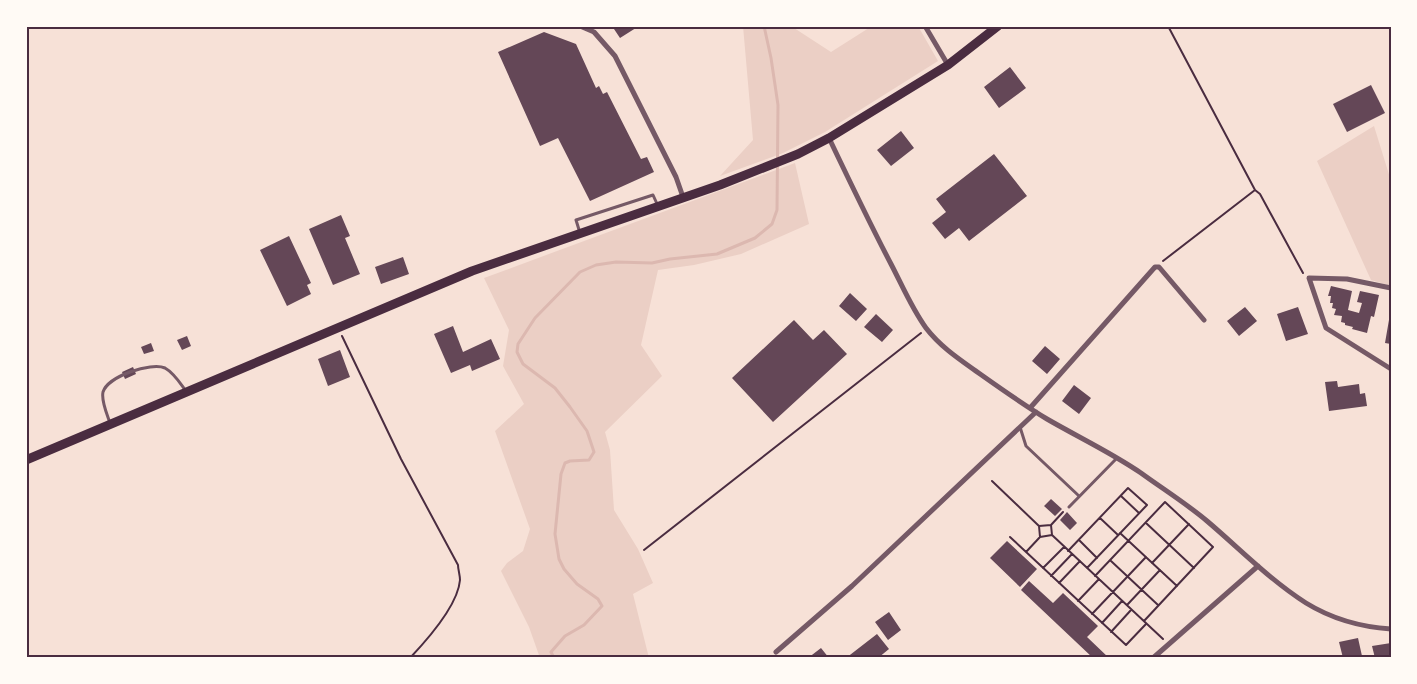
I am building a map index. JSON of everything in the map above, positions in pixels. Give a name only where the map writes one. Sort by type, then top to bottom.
[{"type":"main road","points":[[26,460],[472,271],[683,198],[798,154],[829,138],[948,65],[998,26]]},
{"type":"street","points":[[580,26],[594,32],[614,56],[676,177],[683,198]]},
{"type":"street","points":[[925,26],[948,65]]},
{"type":"street","points":[[829,138],[911,305],[927,329],[946,349],[994,385],[1036,412],[1140,472],[1205,520],[1287,590],[1323,612],[1356,624],[1391,629]]},
{"type":"street","points":[[1030,408],[1156,267],[1159,267],[1167,274],[1204,320]]},
{"type":"street","points":[[1391,288],[1347,279],[1309,278],[1326,328],[1391,369]]},
{"type":"street","points":[[776,652],[852,586],[1036,412]]},
{"type":"street","points":[[1153,658],[1258,566]]},
{"type":"lane","points":[[580,234],[576,220],[653,195],[658,206]]},
{"type":"lane","points":[[110,426],[103,391],[109,383],[132,372],[150,366],[163,367],[172,372],[187,392]]},
{"type":"lane","points":[[1020,427],[1026,446],[1079,496]]},
{"type":"lane","points":[[1068,507],[1117,458]]},
{"type":"path","points":[[1168,26],[1255,190],[1260,194],[1303,273],[1309,278]]},
{"type":"path","points":[[1156,267],[1255,190]]},
{"type":"path","points":[[338,328],[364,386],[458,565],[460,580],[447,612],[434,632],[410,658]]},
{"type":"path","points":[[644,550],[927,329]]},
{"type":"path","points":[[992,481],[1039,526],[1040,537]]},
{"type":"path","points":[[1068,551],[1128,488],[1146,505],[1087,568]]},
{"type":"path","points":[[1121,495],[1139,513]]},
{"type":"path","points":[[1095,576],[1165,502],[1189,524],[1214,547],[1144,621]]},
{"type":"path","points":[[1039,526],[1051,524],[1068,507]]},
{"type":"path","points":[[1100,518],[1146,557],[1176,586]]},
{"type":"path","points":[[1146,523],[1194,568]]},
{"type":"path","points":[[1051,524],[1052,536],[1168,644]]},
{"type":"path","points":[[1152,563],[1189,524]]},
{"type":"path","points":[[1026,552],[1040,537],[1052,536]]},
{"type":"path","points":[[1010,537],[1126,645],[1146,624]]},
{"type":"path","points":[[1079,540],[1097,558]]},
{"type":"path","points":[[1044,568],[1064,547]]},
{"type":"path","points":[[1052,576],[1072,554]]},
{"type":"path","points":[[1092,614],[1146,557]]},
{"type":"path","points":[[1110,560],[1158,605]]},
{"type":"path","points":[[1059,583],[1080,562]]},
{"type":"path","points":[[1126,605],[1160,570]]},
{"type":"path","points":[[1078,601],[1099,579]]},
{"type":"path","points":[[1102,623],[1122,601]]},
{"type":"path","points":[[1111,632],[1131,610]]},
{"type":"shaded area","points":[[743,26],[791,26],[831,52],[872,26],[918,26],[938,61],[825,132],[783,153],[720,176],[753,140]]},
{"type":"shaded area","points":[[1374,126],[1391,181],[1391,286],[1371,280],[1317,161]]},
{"type":"shaded area","points":[[795,163],[809,224],[741,254],[694,265],[658,270],[641,345],[662,376],[605,432],[610,450],[614,510],[638,549],[653,583],[633,594],[649,658],[540,658],[529,627],[501,571],[507,563],[523,551],[530,529],[495,431],[524,404],[503,366],[509,330],[484,278]]},
{"type":"building","points":[[612,26],[639,26],[620,38]]},
{"type":"building","points":[[544,32],[576,44],[596,88],[599,86],[603,94],[607,92],[641,159],[647,157],[654,172],[590,201],[558,138],[540,146],[498,52]]},
{"type":"building","points":[[1010,67],[1026,88],[999,108],[984,87]]},
{"type":"building","points":[[1371,85],[1385,113],[1347,132],[1333,104]]},
{"type":"building","points":[[901,131],[914,148],[891,166],[877,150]]},
{"type":"building","points":[[994,154],[1027,196],[969,241],[959,228],[945,239],[932,223],[946,212],[936,199]]},
{"type":"building","points":[[341,215],[350,236],[345,238],[360,274],[333,285],[309,229]]},
{"type":"building","points":[[289,236],[311,283],[307,285],[311,294],[287,306],[260,250]]},
{"type":"building","points":[[403,257],[409,274],[381,284],[375,267]]},
{"type":"building","points":[[1331,286],[1352,291],[1348,310],[1359,313],[1362,303],[1357,302],[1360,291],[1379,295],[1374,317],[1371,316],[1367,333],[1352,329],[1353,327],[1341,322],[1342,316],[1334,315],[1336,309],[1332,308],[1333,303],[1330,303],[1331,296],[1328,296]]},
{"type":"building","points":[[850,293],[867,309],[856,321],[839,306]]},
{"type":"building","points":[[1245,307],[1257,321],[1239,336],[1227,321]]},
{"type":"building","points":[[1298,307],[1308,334],[1286,341],[1277,314]]},
{"type":"building","points":[[876,314],[893,330],[882,342],[864,327]]},
{"type":"building","points":[[1391,314],[1391,344],[1385,343]]},
{"type":"building","points":[[794,320],[813,340],[824,330],[847,354],[773,422],[732,378]]},
{"type":"building","points":[[453,326],[463,352],[491,339],[500,359],[472,371],[470,365],[451,373],[434,334]]},
{"type":"building","points":[[187,336],[191,346],[182,350],[177,340]]},
{"type":"building","points":[[151,343],[154,351],[144,354],[141,347]]},
{"type":"building","points":[[1045,346],[1060,359],[1047,374],[1032,361]]},
{"type":"building","points":[[340,350],[350,377],[328,386],[318,359]]},
{"type":"building","points":[[133,367],[136,374],[125,379],[122,372]]},
{"type":"building","points":[[1337,381],[1338,387],[1359,384],[1360,394],[1365,393],[1367,406],[1329,411],[1325,382]]},
{"type":"building","points":[[1074,385],[1091,398],[1079,414],[1062,401]]},
{"type":"building","points":[[1051,499],[1062,509],[1055,516],[1044,506]]},
{"type":"building","points":[[1067,512],[1077,523],[1070,530],[1060,520]]},
{"type":"building","points":[[1007,541],[1037,569],[1020,587],[990,558]]},
{"type":"building","points":[[1029,581],[1053,603],[1063,593],[1098,626],[1087,637],[1109,658],[1093,658],[1021,590]]},
{"type":"building","points":[[889,612],[901,630],[888,640],[875,622]]},
{"type":"building","points":[[877,634],[889,649],[878,658],[846,658]]},
{"type":"building","points":[[1358,638],[1362,656],[1343,658],[1339,642]]},
{"type":"building","points":[[1391,643],[1391,658],[1375,658],[1372,646]]},
{"type":"building","points":[[821,648],[829,658],[808,658]]},
{"type":"waterway","points":[[554,658],[551,652],[565,636],[584,625],[602,606],[598,599],[577,584],[564,569],[559,559],[555,534],[561,474],[565,463],[589,460],[594,452],[587,431],[555,388],[523,364],[517,352],[518,344],[535,318],[580,272],[596,265],[616,262],[652,263],[717,254],[755,238],[772,224],[777,210],[778,105],[764,26]]}]
